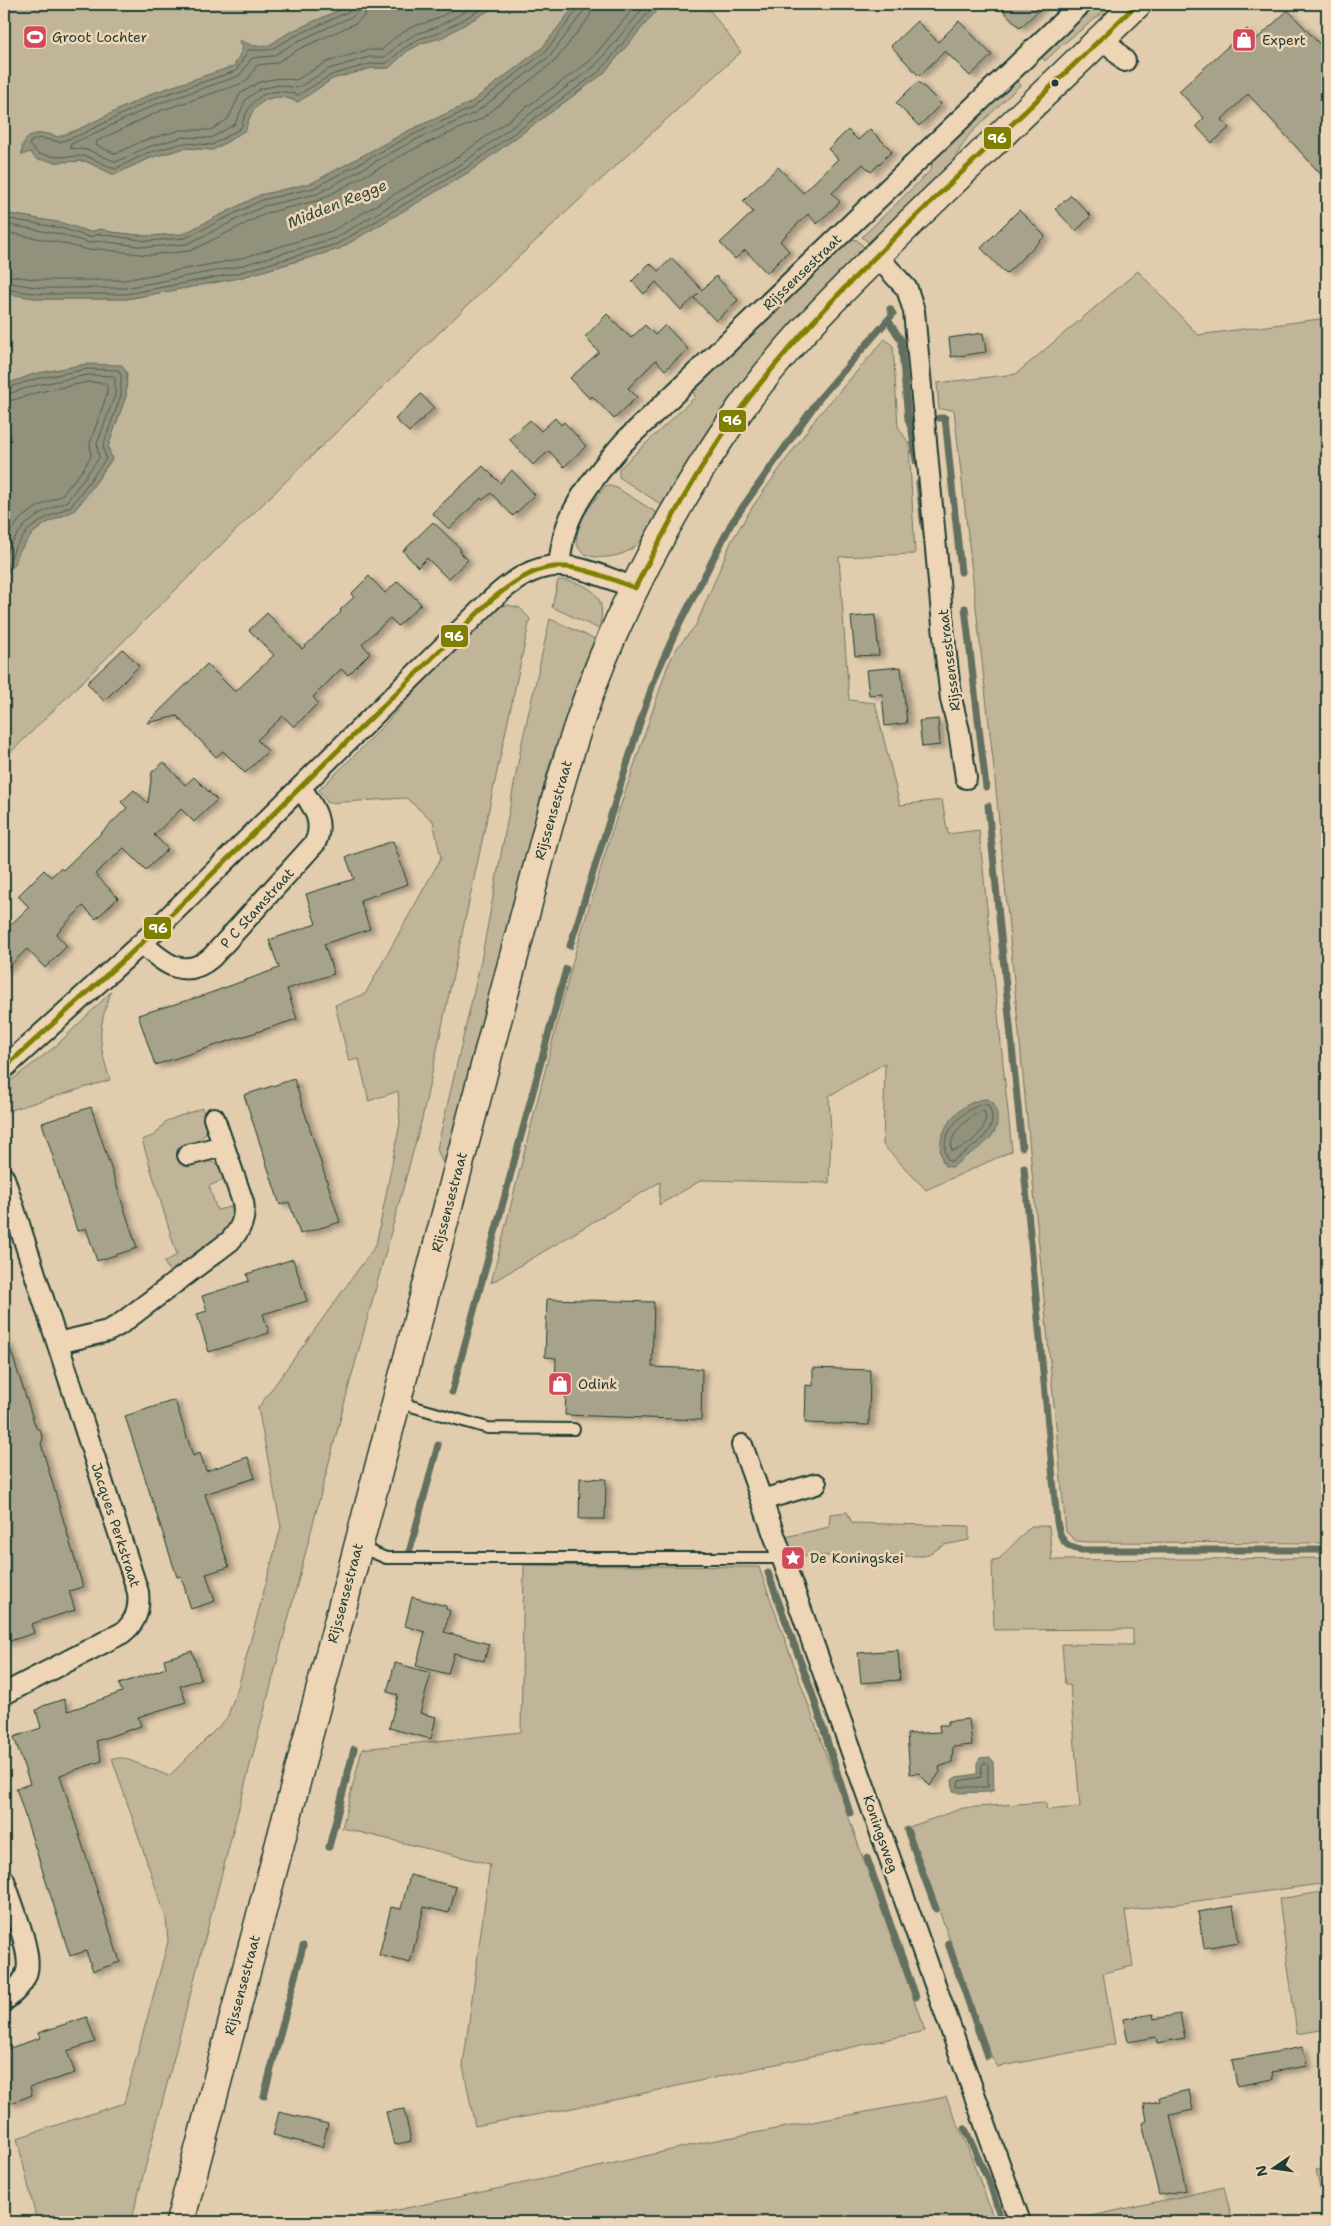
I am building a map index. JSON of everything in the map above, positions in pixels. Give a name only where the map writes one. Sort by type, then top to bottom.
[{"type":"main road","name":"Rijssensestraat","points":[[180,2222],[357,1546],[560,784],[596,677],[634,588],[672,516],[742,407],[790,347],[876,256],[1137,4]]},
{"type":"street","name":"Rijssensestraat","points":[[559,565],[566,528],[574,509],[624,442],[1081,4]]},
{"type":"street","points":[[1103,37],[1125,61]]},
{"type":"street","name":"Rijssensestraat","points":[[876,256],[907,289],[914,311],[945,647],[951,699],[959,731],[966,778]]},
{"type":"street","points":[[4,1068],[142,944],[503,590],[531,572],[559,565],[580,568],[634,588]]},
{"type":"street","name":"P C Stamstraat","points":[[142,944],[164,963],[177,968],[194,967],[212,958],[315,843],[319,831],[318,817],[301,788]]},
{"type":"street","points":[[58,1343],[108,1331],[120,1325],[235,1236],[243,1223],[244,1208],[214,1118]]},
{"type":"street","points":[[188,1155],[223,1146]]},
{"type":"street","name":"Jacques Perkstraat","points":[[4,1178],[58,1343],[139,1603],[134,1620],[122,1632],[4,1694]]},
{"type":"street","name":"Koningsweg","points":[[742,1445],[1020,2222]]},
{"type":"street","points":[[762,1500],[816,1484]]},
{"type":"street","points":[[4,1880],[26,1949],[28,1970],[18,1989],[4,2001]]},
{"type":"lane","points":[[396,1401],[488,1428],[574,1429]]},
{"type":"lane","points":[[357,1546],[386,1558],[781,1558]]},
{"type":"shaded area","points":[[4,4],[353,4],[290,32],[268,46],[254,46],[239,41],[243,48],[234,66],[153,93],[77,130],[58,137],[43,133],[34,135],[22,145],[22,155],[30,151],[56,162],[85,161],[114,174],[156,156],[186,148],[213,150],[232,139],[247,123],[255,106],[266,99],[280,96],[298,102],[332,79],[372,68],[389,68],[406,52],[422,43],[441,38],[500,4],[576,4],[543,47],[470,103],[408,131],[312,183],[260,195],[183,234],[147,236],[100,229],[90,232],[62,223],[4,213]]},
{"type":"shaded area","points":[[662,4],[712,4],[707,6],[741,52],[460,312],[4,759],[4,573],[12,567],[21,548],[36,530],[77,507],[88,495],[112,459],[108,447],[126,396],[126,386],[87,364],[34,374],[4,385],[4,293],[40,299],[127,299],[239,278],[339,249],[469,172],[603,74]]},
{"type":"shaded area","points":[[1092,4],[1114,4],[1063,44],[1045,61],[1041,57],[1016,80],[1020,85],[969,135],[947,170],[871,245],[862,237],[931,170],[933,157]]},
{"type":"shaded area","points":[[848,238],[857,240],[866,249],[705,438],[662,505],[619,477],[619,469],[695,397],[692,387]]},
{"type":"shaded area","points":[[1138,271],[1198,335],[1327,318],[1327,1543],[1087,1542],[1076,1541],[1066,1532],[994,769],[954,410],[939,409],[937,383],[1016,374]]},
{"type":"shaded area","points":[[885,339],[893,346],[898,426],[909,444],[915,554],[839,557],[849,700],[875,703],[900,805],[942,800],[948,834],[979,830],[1012,1151],[926,1190],[883,1145],[885,1063],[829,1096],[831,1133],[829,1183],[702,1180],[659,1205],[660,1182],[491,1283],[575,953],[612,831],[668,665],[677,648],[696,625],[732,540],[753,506],[816,418]]},
{"type":"shaded area","points":[[606,485],[617,488],[657,513],[644,536],[633,548],[617,555],[598,557],[582,551],[577,545],[577,535],[581,521]]},
{"type":"shaded area","points":[[558,580],[579,584],[594,592],[599,599],[601,607],[599,629],[552,607]]},
{"type":"shaded area","points":[[508,605],[520,608],[530,619],[422,1119],[350,1382],[131,2222],[37,2222],[17,2138],[124,2103],[168,1942],[166,1918],[112,1758],[124,1758],[169,1776],[227,1718],[239,1684],[281,1527],[258,1408],[376,1245],[400,1123],[398,1091],[369,1101],[359,1059],[349,1061],[335,1005],[365,994],[441,858],[433,821],[406,798],[328,803],[319,790],[370,740],[492,608]]},
{"type":"shaded area","points":[[550,619],[595,639],[550,762],[444,1166],[437,1149],[481,961],[522,742]]},
{"type":"shaded area","points":[[111,992],[101,1027],[101,1045],[110,1080],[4,1112],[4,1086],[57,1045]]},
{"type":"shaded area","points":[[202,1108],[207,1129],[198,1141],[183,1147],[187,1165],[210,1162],[218,1166],[225,1179],[209,1186],[217,1210],[234,1206],[233,1217],[228,1227],[212,1245],[171,1274],[164,1262],[177,1255],[142,1140],[155,1135],[166,1121]]},
{"type":"shaded area","points":[[847,1512],[852,1523],[969,1526],[969,1540],[944,1545],[925,1556],[788,1556],[781,1538],[829,1527],[830,1514]]},
{"type":"shaded area","points":[[1031,1526],[1049,1526],[1052,1560],[1327,1558],[1327,1883],[1125,1911],[1133,1966],[1103,1973],[1115,2044],[998,2067],[992,2058],[909,1827],[963,1808],[1045,1802],[1047,1810],[1080,1807],[1070,1685],[1065,1685],[1062,1644],[1133,1645],[1133,1629],[994,1630],[992,1560],[999,1559]]},
{"type":"shaded area","points":[[524,1565],[759,1567],[925,2031],[605,2102],[475,2126],[463,2066],[490,1864],[342,1828],[362,1749],[521,1732]]},
{"type":"shaded area","points":[[1327,1891],[1327,2029],[1297,2034],[1279,1899]]},
{"type":"shaded area","points":[[946,2097],[968,2148],[995,2222],[340,2222],[581,2171],[701,2143]]},
{"type":"shaded area","points":[[1327,2169],[1327,2222],[1316,2170]]},
{"type":"shaded area","points":[[1224,2187],[1233,2222],[1064,2222]]},
{"type":"water","points":[[353,4],[500,4],[441,38],[422,43],[406,52],[389,68],[372,68],[332,79],[298,102],[280,97],[264,101],[252,112],[246,130],[213,150],[186,148],[149,158],[114,175],[85,161],[56,162],[36,159],[30,152],[22,155],[23,147],[28,137],[44,134],[58,137],[77,130],[153,93],[234,66],[243,48],[239,40],[254,46],[268,46],[290,32]]},
{"type":"water","name":"Midden Regge","points":[[576,4],[662,4],[603,74],[469,172],[339,249],[239,278],[127,299],[40,299],[4,293],[4,213],[62,223],[90,232],[100,229],[147,236],[183,234],[260,195],[312,183],[408,131],[470,103],[543,47]]},
{"type":"water","points":[[87,364],[122,365],[127,373],[126,396],[108,447],[112,459],[74,511],[48,522],[33,533],[19,552],[15,564],[8,572],[4,573],[4,385],[34,374]]},
{"type":"water","points":[[986,1099],[993,1102],[996,1111],[997,1120],[993,1134],[983,1145],[953,1167],[945,1166],[940,1144],[948,1123],[965,1107],[975,1101]]},
{"type":"water","points":[[990,1757],[993,1761],[994,1789],[991,1792],[959,1793],[953,1791],[952,1780],[956,1777],[977,1774],[977,1763],[980,1758]]},
{"type":"building","points":[[997,4],[1045,4],[1020,28]]},
{"type":"building","points":[[1288,10],[1327,52],[1327,181],[1248,94],[1221,120],[1229,128],[1212,143],[1196,126],[1204,118],[1179,91],[1247,29],[1257,39]]},
{"type":"building","points":[[917,21],[938,42],[959,21],[992,55],[970,76],[945,51],[919,76],[891,46]]},
{"type":"building","points":[[918,81],[941,104],[919,126],[896,103]]},
{"type":"building","points":[[870,129],[892,151],[871,172],[863,164],[832,193],[840,202],[817,224],[808,214],[780,241],[789,251],[767,273],[745,250],[735,259],[720,243],[753,212],[743,201],[778,167],[803,193],[838,159],[828,149],[848,130],[858,140]]},
{"type":"building","points":[[1071,195],[1091,216],[1076,231],[1055,209]]},
{"type":"building","points":[[1019,210],[1045,236],[1006,274],[981,248]]},
{"type":"building","points":[[672,258],[702,290],[716,276],[738,300],[716,321],[694,298],[699,293],[681,310],[656,282],[644,294],[632,281],[650,263],[658,271]]},
{"type":"building","points":[[607,314],[631,338],[645,325],[655,335],[665,325],[688,349],[665,370],[656,360],[628,388],[637,397],[614,419],[592,396],[590,399],[570,378],[599,352],[585,337]]},
{"type":"building","points":[[983,333],[986,352],[951,357],[949,338]]},
{"type":"building","points":[[421,394],[434,408],[409,432],[395,419]]},
{"type":"building","points":[[555,418],[561,425],[564,422],[586,446],[564,467],[549,451],[533,465],[509,439],[530,420],[541,431]]},
{"type":"building","points":[[483,466],[500,483],[512,470],[535,495],[513,516],[491,493],[483,500],[481,498],[449,529],[432,513]]},
{"type":"building","points":[[433,522],[460,548],[460,552],[468,560],[448,579],[427,558],[418,567],[403,551]]},
{"type":"building","points":[[369,576],[385,593],[398,581],[421,604],[398,626],[390,618],[362,644],[370,653],[348,675],[341,669],[313,697],[318,703],[294,727],[283,716],[257,740],[268,751],[245,773],[223,751],[216,757],[177,716],[147,723],[207,664],[235,692],[274,655],[249,630],[267,613],[302,649],[341,612],[340,610],[354,597],[351,594]]},
{"type":"building","points":[[875,615],[879,655],[855,656],[851,617]]},
{"type":"building","points":[[123,649],[139,666],[104,701],[87,683]]},
{"type":"building","points":[[901,667],[907,723],[885,726],[882,694],[869,695],[866,670]]},
{"type":"building","points":[[938,719],[940,745],[922,747],[919,721]]},
{"type":"building","points":[[164,762],[185,785],[194,777],[217,800],[194,822],[181,809],[154,835],[168,849],[146,870],[124,848],[95,874],[118,898],[96,919],[83,906],[56,934],[67,946],[45,968],[27,949],[4,971],[4,931],[29,907],[18,896],[44,870],[51,877],[60,868],[63,870],[127,808],[121,802],[134,790],[148,803],[152,772]]},
{"type":"building","points":[[393,841],[408,884],[360,900],[370,929],[324,944],[334,974],[287,989],[297,1019],[155,1065],[138,1015],[202,996],[279,968],[269,940],[316,924],[306,894],[354,879],[346,857]]},
{"type":"building","points":[[294,1079],[340,1222],[300,1234],[289,1202],[280,1205],[244,1095]]},
{"type":"building","points":[[91,1107],[137,1248],[97,1261],[86,1228],[77,1231],[42,1123]]},
{"type":"building","points":[[293,1259],[307,1301],[263,1314],[269,1333],[209,1352],[197,1314],[207,1311],[202,1296],[249,1281],[247,1274]]},
{"type":"building","points":[[547,1299],[654,1302],[652,1367],[702,1369],[701,1420],[565,1415],[566,1391],[555,1391],[556,1358],[545,1357]]},
{"type":"building","points":[[8,1342],[36,1428],[40,1430],[43,1439],[41,1444],[83,1587],[69,1591],[75,1610],[31,1624],[34,1633],[4,1643],[4,1343]]},
{"type":"building","points":[[813,1368],[870,1370],[869,1425],[805,1423],[806,1385],[813,1386]]},
{"type":"building","points":[[175,1400],[193,1456],[200,1453],[206,1471],[248,1457],[255,1478],[205,1494],[229,1567],[206,1574],[215,1601],[191,1609],[181,1576],[177,1577],[125,1416]]},
{"type":"building","points":[[580,1478],[606,1479],[605,1519],[579,1519]]},
{"type":"building","points":[[412,1597],[446,1606],[446,1609],[450,1611],[444,1632],[489,1644],[484,1661],[454,1653],[448,1674],[416,1666],[425,1632],[405,1626]]},
{"type":"building","points":[[898,1650],[900,1680],[861,1683],[858,1653]]},
{"type":"building","points":[[192,1651],[201,1679],[180,1686],[186,1702],[138,1717],[141,1726],[96,1741],[102,1761],[60,1775],[120,1962],[93,1971],[86,1951],[70,1956],[16,1788],[30,1784],[14,1737],[41,1728],[36,1710],[43,1706],[64,1699],[68,1711],[122,1692],[119,1684],[166,1668],[164,1659]]},
{"type":"building","points":[[395,1663],[431,1673],[420,1713],[436,1717],[431,1739],[389,1728],[398,1695],[387,1692]]},
{"type":"building","points":[[969,1719],[972,1745],[953,1747],[952,1762],[939,1767],[940,1772],[930,1786],[919,1773],[910,1774],[907,1734],[940,1732],[939,1725],[948,1725],[948,1721]]},
{"type":"building","points":[[410,1875],[456,1887],[449,1913],[424,1907],[410,1963],[379,1955],[391,1907],[401,1909]]},
{"type":"building","points":[[1233,1906],[1239,1942],[1204,1948],[1198,1912]]},
{"type":"building","points":[[1153,2014],[1154,2019],[1180,2014],[1185,2038],[1157,2043],[1156,2037],[1128,2042],[1123,2019]]},
{"type":"building","points":[[87,2017],[95,2042],[67,2051],[75,2073],[30,2087],[32,2095],[9,2104],[4,2086],[4,2050],[40,2038],[38,2033]]},
{"type":"building","points":[[1303,2047],[1307,2066],[1272,2072],[1273,2079],[1237,2086],[1232,2060]]},
{"type":"building","points":[[1189,2090],[1193,2110],[1170,2115],[1186,2190],[1159,2195],[1142,2123],[1147,2121],[1144,2104],[1160,2101],[1159,2097]]},
{"type":"building","points":[[404,2109],[411,2141],[394,2145],[386,2112]]},
{"type":"building","points":[[279,2112],[328,2124],[322,2147],[273,2135]]},
{"type":"waterway","points":[[570,946],[643,713],[656,675],[675,633],[731,524],[819,399],[893,314],[890,309]]},
{"type":"waterway","points":[[888,320],[901,340],[908,419],[912,420]]},
{"type":"waterway","points":[[939,418],[945,418],[961,572]]},
{"type":"waterway","points":[[908,419],[912,431],[916,461]]},
{"type":"waterway","points":[[919,483],[924,527]]},
{"type":"waterway","points":[[965,608],[986,787]]},
{"type":"waterway","points":[[988,806],[1022,1147]]},
{"type":"waterway","points":[[452,1392],[566,969]]},
{"type":"waterway","points":[[1024,1168],[1057,1522],[1064,1541],[1070,1547],[1081,1550],[1327,1550]]},
{"type":"waterway","points":[[410,1549],[438,1445]]},
{"type":"waterway","points":[[768,1573],[812,1693],[850,1813]]},
{"type":"waterway","points":[[329,1847],[354,1749]]},
{"type":"waterway","points":[[907,1830],[936,1909]]},
{"type":"waterway","points":[[867,1858],[916,1997]]},
{"type":"waterway","points":[[948,1943],[987,2056]]},
{"type":"waterway","points":[[264,2096],[303,1946]]},
{"type":"waterway","points":[[965,2129],[990,2184],[1002,2222]]},
{"type":"transit line","name":"96","points":[[635,588],[672,519],[712,451],[742,407],[786,352],[882,250],[1137,4]]},
{"type":"transit line","name":"96","points":[[4,1068],[142,943],[490,601],[510,585],[544,569],[560,567],[575,568],[635,588]]},
{"type":"place","name":"Groot Lochter","points":[[35,37]]},
{"type":"place","name":"Expert","points":[[1244,40]]},
{"type":"place","name":"Odink","points":[[560,1384]]},
{"type":"place","name":"De Koningskei","points":[[793,1558]]}]
